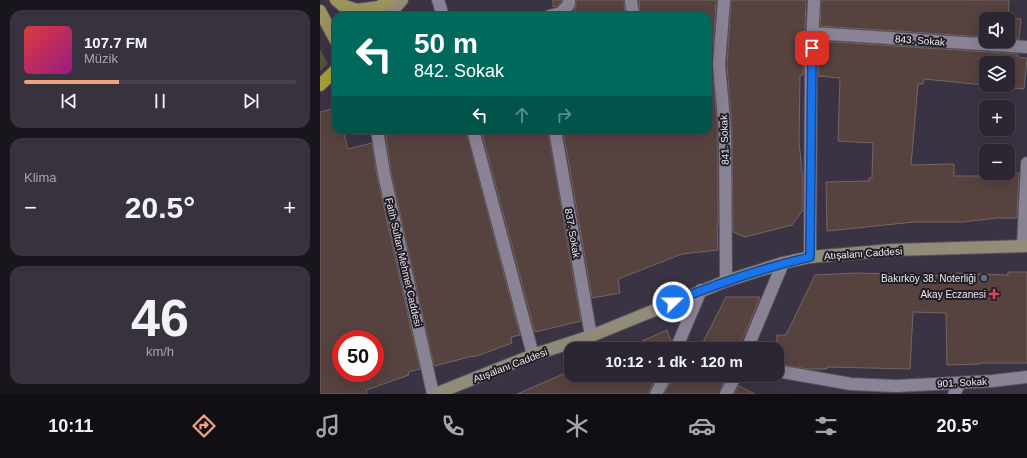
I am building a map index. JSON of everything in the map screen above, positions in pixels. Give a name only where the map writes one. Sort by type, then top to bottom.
[{"type":"highway","points":[[320,86],[332,74]]},
{"type":"main road","points":[[336,0],[342,5],[357,10],[379,7],[389,0]]},
{"type":"main road","points":[[392,12],[402,0]]},
{"type":"main road","points":[[320,11],[332,34]]},
{"type":"main road","name":"Atışalanı Caddesi","points":[[434,394],[533,355],[591,336],[701,290],[783,263],[810,257],[892,250],[1025,246]]},
{"type":"street","points":[[398,12],[402,0]]},
{"type":"street","points":[[438,0],[442,12]]},
{"type":"street","points":[[562,12],[569,4],[569,0]]},
{"type":"street","points":[[631,0],[633,12]]},
{"type":"street","name":"841. Sokak","points":[[724,0],[714,65],[724,131],[726,281]]},
{"type":"street","points":[[810,257],[811,64],[814,0]]},
{"type":"street","name":"843. Sokak","points":[[813,32],[1027,47]]},
{"type":"street","name":"Fatih Sultan Mehmet Caddesi","points":[[378,134],[384,174],[434,394]]},
{"type":"street","points":[[474,134],[533,355]]},
{"type":"street","name":"837. Sokak","points":[[556,134],[591,336]]},
{"type":"street","points":[[1025,246],[1027,164]]},
{"type":"street","points":[[750,342],[783,263]]},
{"type":"street","points":[[679,342],[701,290]]},
{"type":"street","name":"901. Sokak","points":[[784,373],[848,389],[960,383],[1027,377]]},
{"type":"street","points":[[656,394],[662,382]]},
{"type":"street","points":[[726,394],[732,382]]},
{"type":"street","points":[[954,394],[960,383]]},
{"type":"green space","points":[[320,49],[328,64],[320,71]]},
{"type":"building","points":[[553,0],[562,1],[557,6],[553,7]]},
{"type":"building","points":[[576,0],[624,0],[625,12],[572,12],[576,5]]},
{"type":"building","points":[[639,0],[716,0],[712,66],[712,12],[640,12]]},
{"type":"building","points":[[731,0],[806,0],[803,75],[800,75],[799,141],[803,183],[803,210],[792,225],[745,237],[733,232],[732,131],[727,65]]},
{"type":"building","points":[[821,0],[1009,0],[1008,12],[979,12],[979,37],[820,26]]},
{"type":"building","points":[[1015,19],[1021,19],[1019,39],[1015,39]]},
{"type":"building","points":[[820,41],[1018,54],[1018,57],[1027,58],[1024,89],[1015,88],[1015,56],[979,56],[979,84],[924,79],[923,84],[918,84],[911,165],[954,164],[954,176],[979,176],[979,180],[1015,180],[1015,173],[1019,173],[1017,218],[997,218],[962,222],[914,222],[827,231],[826,182],[869,181],[869,178],[872,178],[873,143],[838,141],[840,78],[818,76]]},
{"type":"building","points":[[712,66],[718,131],[718,250],[682,254],[618,279],[620,293],[592,298],[564,134],[712,134]]},
{"type":"building","points":[[332,109],[332,134],[344,134],[348,149],[372,143],[377,176],[420,369],[408,372],[409,375],[366,390],[367,394],[320,394],[320,112]]},
{"type":"building","points":[[386,134],[467,134],[520,335],[511,337],[512,343],[474,357],[434,366],[391,173]]},
{"type":"building","points":[[482,134],[549,134],[581,321],[535,332]]},
{"type":"building","points":[[1008,272],[1027,272],[1027,363],[947,365],[946,313],[913,312],[910,369],[827,367],[827,369],[807,369],[784,365],[784,342],[777,342],[777,335],[786,335],[815,275],[857,273],[951,276],[951,273],[1008,275]]},
{"type":"building","points":[[726,297],[760,297],[740,342],[703,342]]},
{"type":"building","points":[[667,330],[671,341],[671,342],[640,342]]},
{"type":"building","points":[[564,374],[564,382],[654,382],[649,394],[517,394]]},
{"type":"building","points":[[671,382],[724,382],[719,394],[664,394]]},
{"type":"building","points":[[739,386],[755,394],[734,394]]},
{"type":"place","name":"Bakırköy 38. Noterliği","points":[[984,278]]},
{"type":"place","name":"Akay Eczanesi","points":[[994,294]]},
{"type":"route","points":[[673,302],[726,281],[783,263],[810,257],[812,48]]}]
